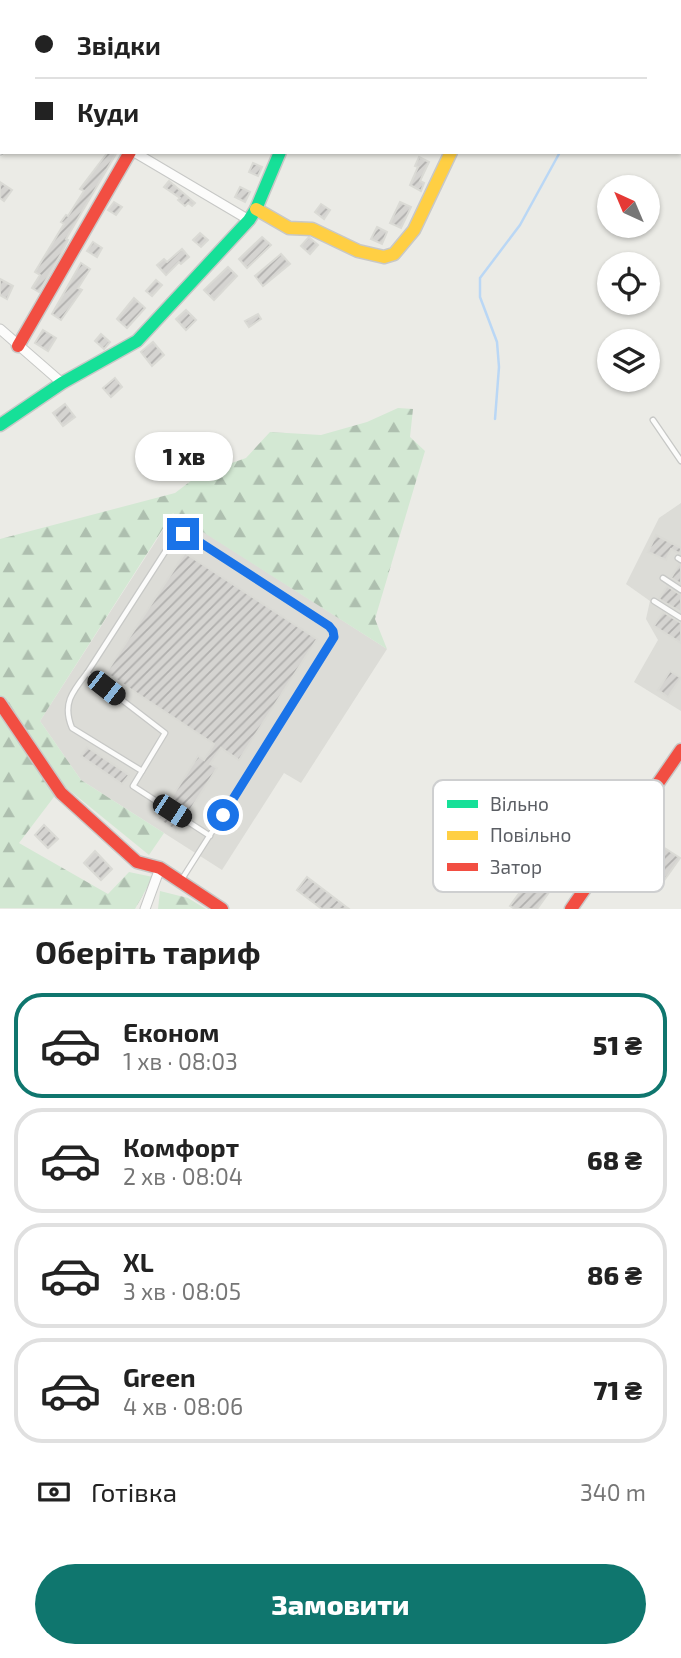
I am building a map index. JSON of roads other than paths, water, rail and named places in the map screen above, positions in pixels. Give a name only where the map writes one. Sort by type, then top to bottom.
[{"type":"street","points":[[18,346],[131,154]]},
{"type":"street","points":[[136,154],[253,214],[288,228],[313,229],[359,251],[384,257],[403,248],[413,233],[450,154]]},
{"type":"street","points":[[0,425],[62,383],[137,341],[253,214],[279,154]]},
{"type":"street","points":[[0,329],[62,383]]},
{"type":"street","points":[[0,703],[61,793],[137,862],[160,868],[222,909]]},
{"type":"street","points":[[660,780],[681,750]]},
{"type":"street","points":[[145,909],[160,868]]},
{"type":"street","points":[[571,909],[583,892]]},
{"type":"lane","points":[[653,420],[681,461]]},
{"type":"lane","points":[[142,771],[72,728],[66,707],[69,695],[172,541],[183,534],[190,536],[333,631],[334,637],[180,883]]},
{"type":"lane","points":[[663,578],[681,590]]},
{"type":"lane","points":[[654,601],[681,618]]},
{"type":"lane","points":[[86,673],[165,733],[133,786],[210,836]]},
{"type":"waterway","points":[[495,419],[499,367],[497,342],[480,297],[480,278],[520,225],[559,154]]}]
